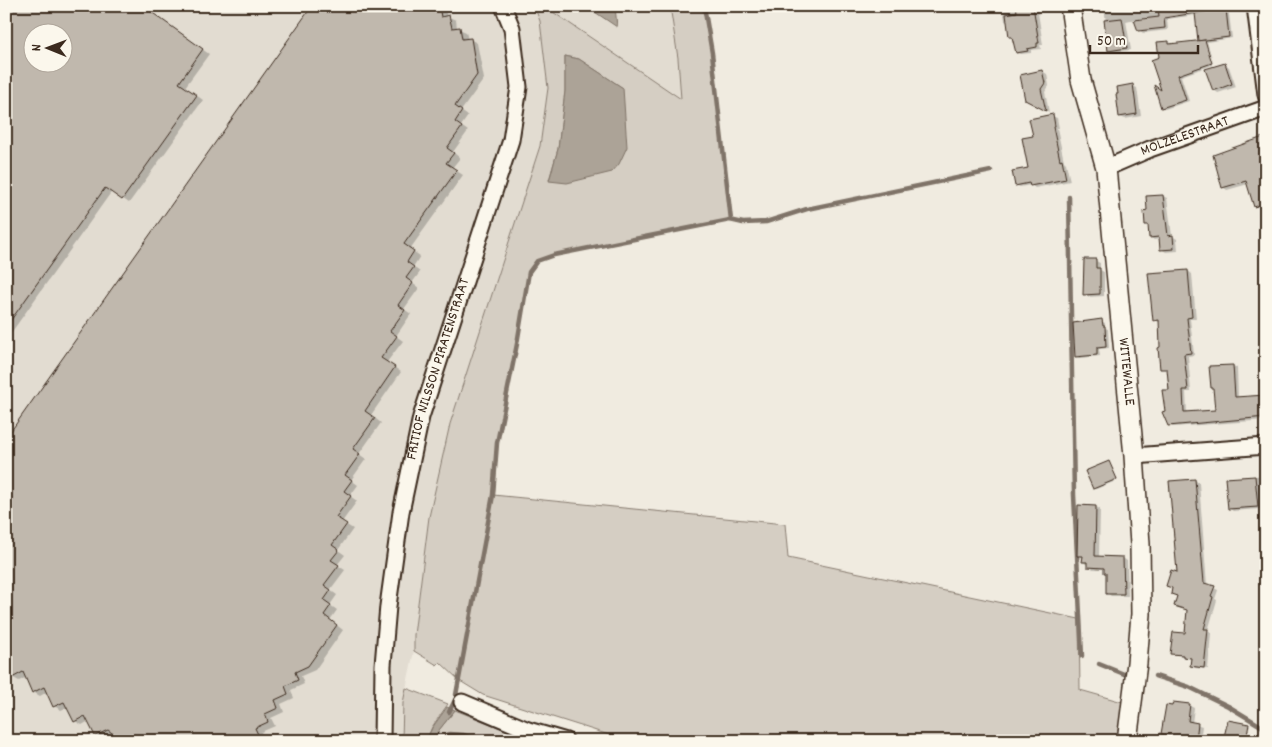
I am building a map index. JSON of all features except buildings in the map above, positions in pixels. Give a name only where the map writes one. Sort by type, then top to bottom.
[{"type":"street","name":"FRITIOF NILSSON PIRATENSTRAAT","points":[[382,741],[383,665],[387,616],[403,503],[421,417],[511,140],[519,87],[512,28],[503,6]]},
{"type":"street","name":"WITTEWALLE","points":[[1070,6],[1081,80],[1106,168],[1134,456],[1140,544],[1141,614],[1127,741]]},
{"type":"street","points":[[1255,6],[1266,95]]},
{"type":"street","name":"MOLZELESTRAAT","points":[[1106,168],[1150,149],[1266,108]]},
{"type":"street","points":[[1134,456],[1266,446]]},
{"type":"street","points":[[462,702],[528,730],[566,741]]},
{"type":"shaded area","points":[[6,6],[534,6],[540,21],[548,88],[540,146],[450,424],[429,517],[414,635],[414,651],[403,703],[402,741],[6,741]]},
{"type":"shaded area","points":[[534,6],[544,6],[681,99],[678,58],[670,6],[704,6],[712,53],[731,220],[554,255],[537,261],[529,272],[497,443],[493,495],[785,524],[788,558],[1079,619],[1080,690],[1126,703],[1121,741],[628,741],[483,695],[460,681],[440,662],[437,665],[414,651],[414,635],[429,517],[450,424],[540,146],[548,88],[540,21]],"holes":[[[565,56],[579,59],[623,88],[549,180],[558,149],[565,91]]]},
{"type":"shaded area","points":[[544,6],[670,6],[678,58],[681,100]]},
{"type":"shaded area","points":[[586,6],[615,6],[617,27]]},
{"type":"shaded area","points":[[565,56],[579,59],[623,88],[627,147],[619,164],[612,172],[567,183],[549,181],[558,149],[565,91]]},
{"type":"shaded area","points":[[406,688],[448,704],[432,727],[426,741],[402,741],[403,703]]},
{"type":"shaded area","points":[[447,707],[455,710],[439,730],[434,741],[426,741],[432,728]]},
{"type":"shaded area","points":[[455,710],[534,741],[434,741],[439,730]]},
{"type":"waterway","points":[[704,6],[712,53],[731,220]]},
{"type":"waterway","points":[[456,695],[493,495],[497,443],[529,272],[537,261],[554,255],[730,220],[743,223],[766,222],[807,209],[991,171]]},
{"type":"waterway","points":[[1069,197],[1074,495],[1082,656]]},
{"type":"waterway","points":[[1099,664],[1124,674]]},
{"type":"waterway","points":[[1155,676],[1189,687],[1228,706],[1266,729]]},
{"type":"waterway","points":[[449,712],[454,702]]},
{"type":"waterway","points":[[449,734],[463,735],[481,741]]}]
